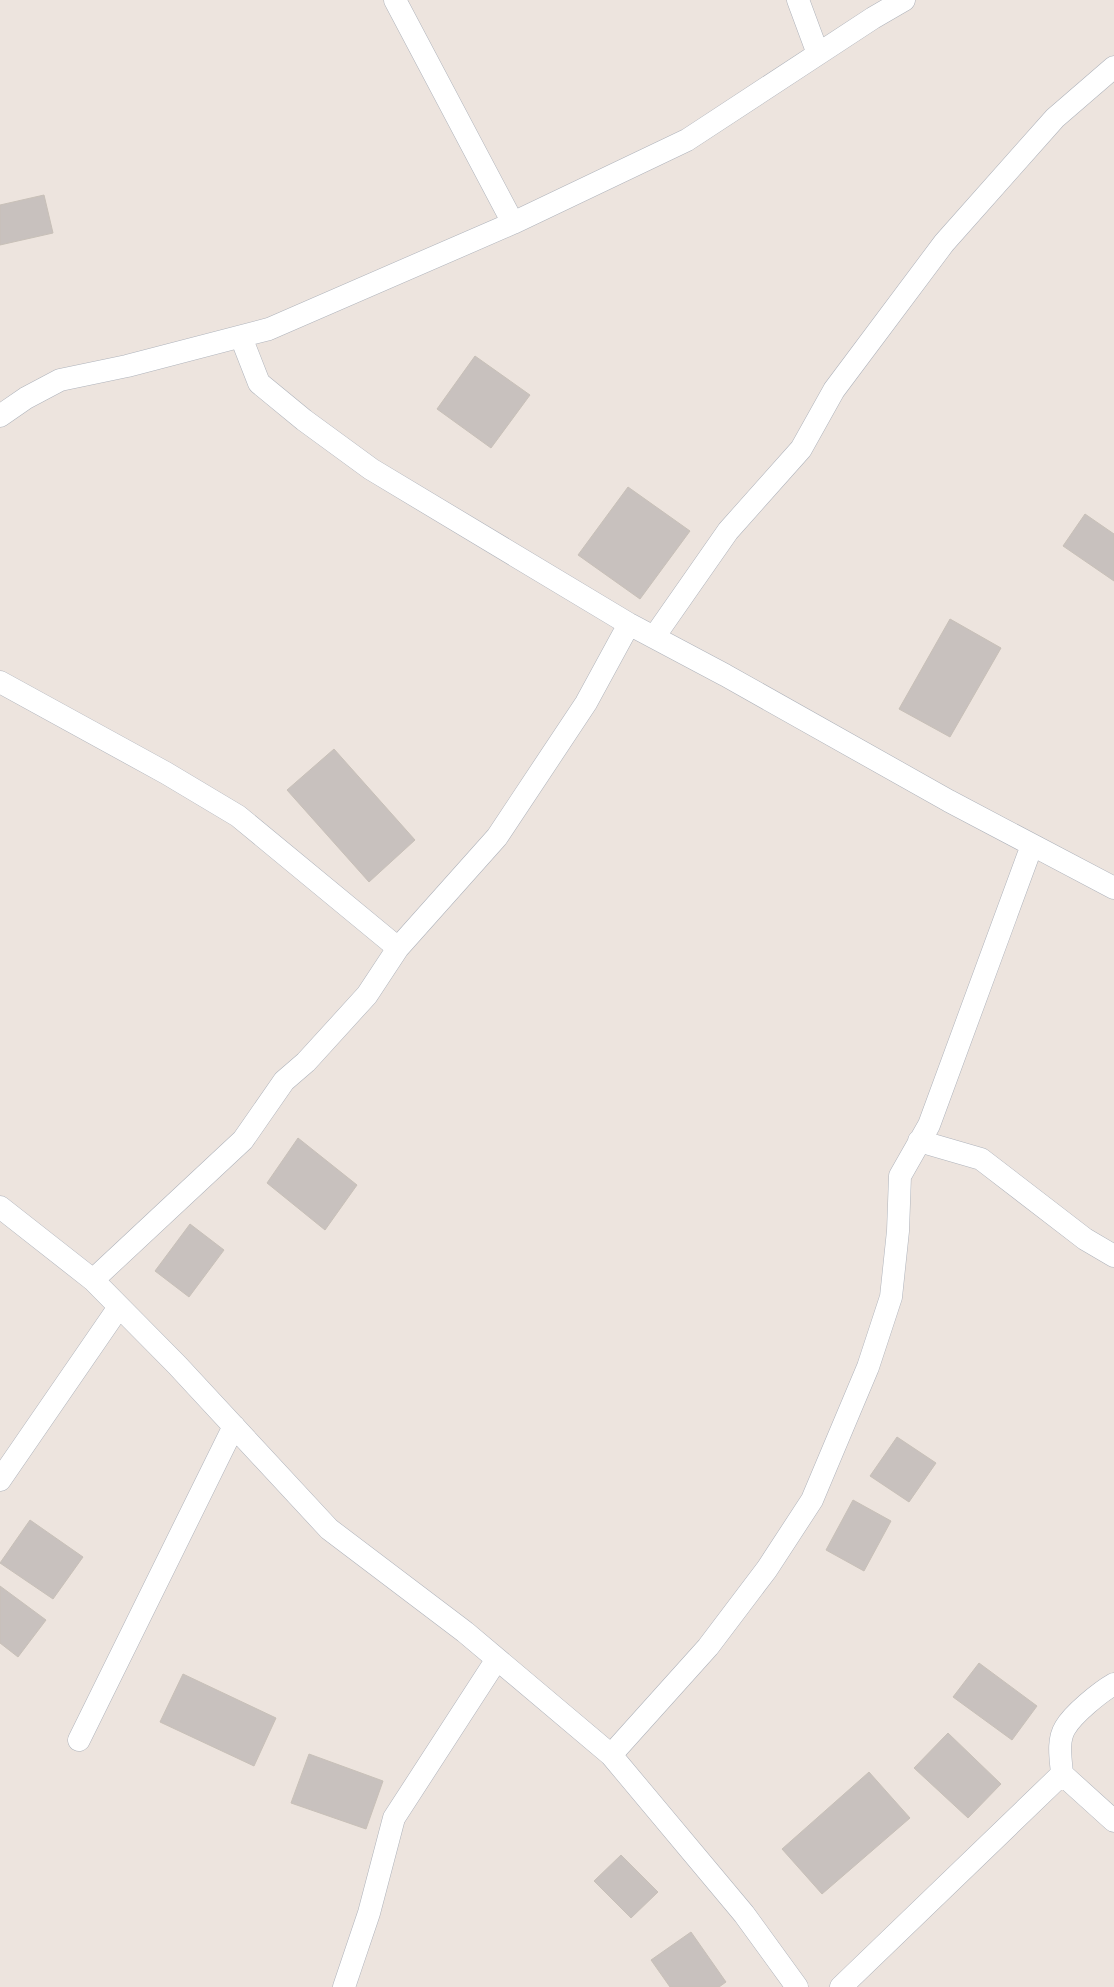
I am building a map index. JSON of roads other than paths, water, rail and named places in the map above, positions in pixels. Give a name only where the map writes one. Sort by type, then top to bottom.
[{"type":"street","points":[[395,0],[513,223]]},
{"type":"street","points":[[798,0],[818,54]]},
{"type":"street","points":[[0,416],[26,398],[60,380],[127,366],[269,329],[513,223],[688,140],[818,54],[904,0]]},
{"type":"street","points":[[654,637],[728,531],[801,449],[834,390],[944,243],[1055,118],[1114,67]]},
{"type":"street","points":[[241,337],[259,383],[310,424],[372,470],[628,624],[1032,845],[1114,888]]},
{"type":"street","points":[[93,1280],[244,1140],[284,1081],[306,1062],[367,995],[398,948],[497,837],[586,703],[628,624]]},
{"type":"street","points":[[0,682],[166,773],[238,816],[398,948]]},
{"type":"street","points":[[611,1755],[708,1647],[768,1569],[812,1500],[868,1367],[891,1297],[898,1231],[900,1176],[929,1125],[1032,845]]},
{"type":"street","points":[[919,1141],[981,1159],[1085,1239],[1114,1256]]},
{"type":"street","points":[[0,1207],[93,1280],[177,1365],[330,1529],[465,1632],[611,1755],[744,1914],[796,1987]]},
{"type":"street","points":[[0,1480],[119,1307]]},
{"type":"street","points":[[79,1740],[234,1426]]},
{"type":"street","points":[[344,1987],[369,1913],[394,1818],[497,1659]]},
{"type":"street","points":[[1114,1684],[1098,1693],[1065,1728],[1060,1750],[1062,1774],[1114,1821]]},
{"type":"street","points":[[841,1987],[1062,1774]]}]
